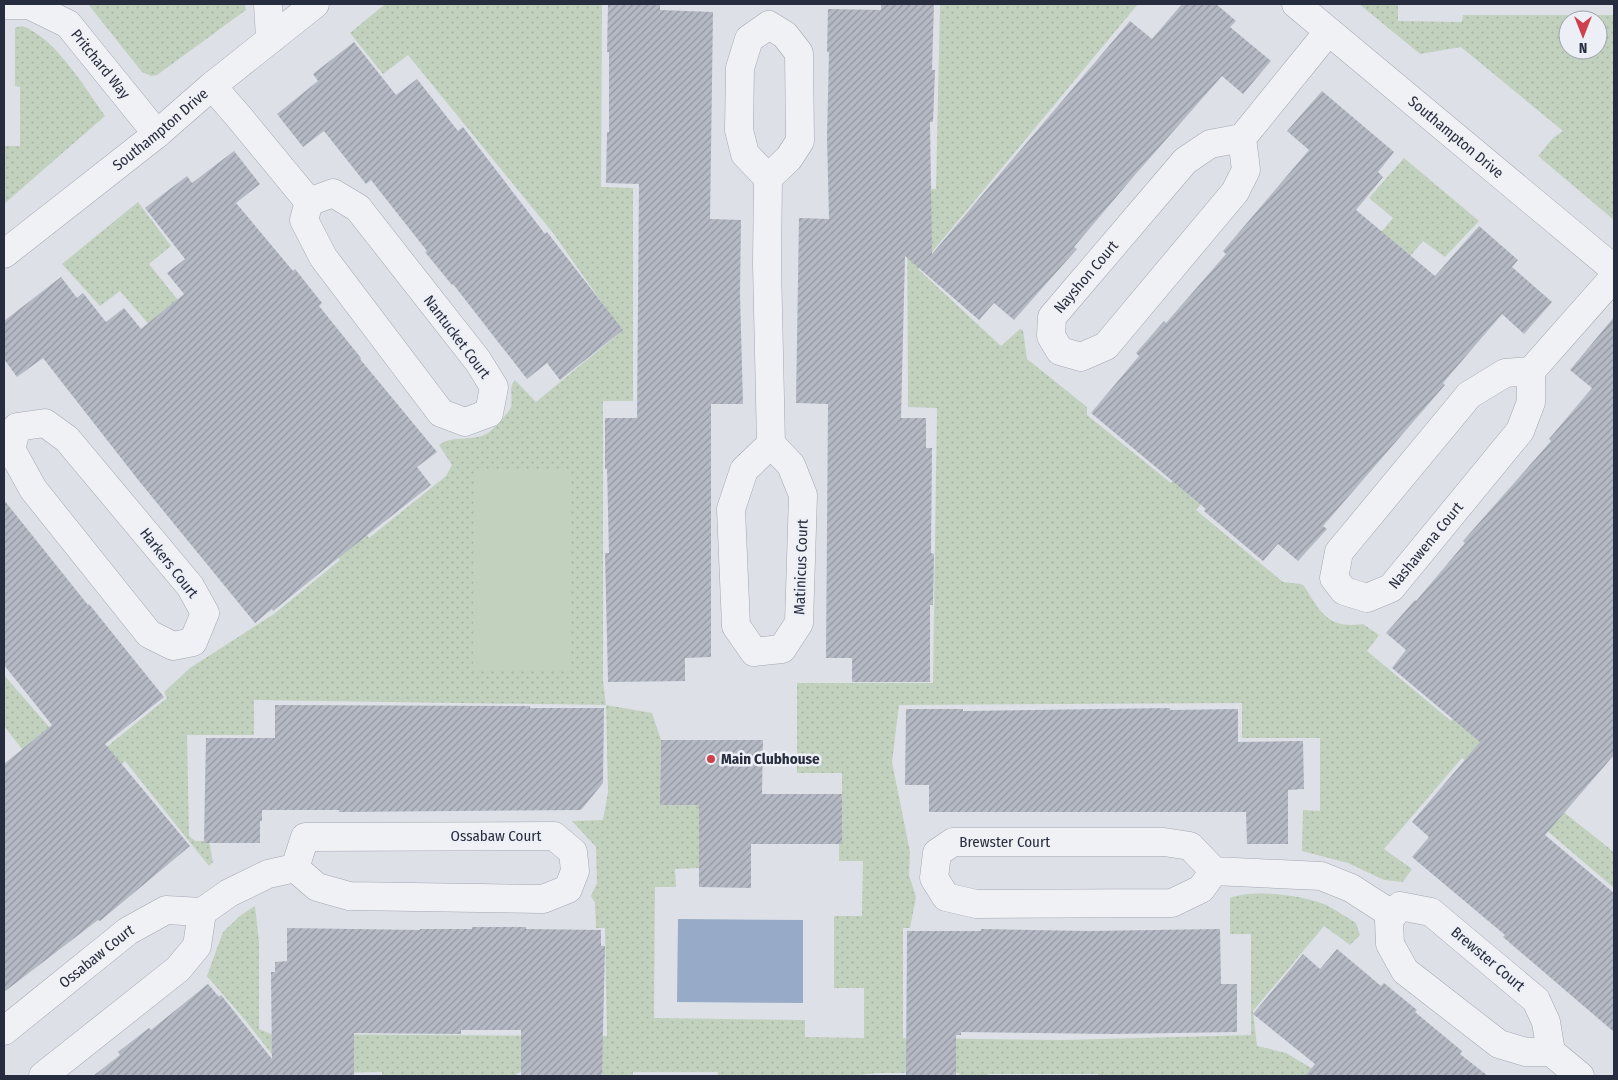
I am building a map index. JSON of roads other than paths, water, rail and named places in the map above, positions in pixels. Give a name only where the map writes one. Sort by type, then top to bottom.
[{"type":"street","points":[[268,4],[270,40]]},
{"type":"street","name":"Southampton Drive","points":[[4,254],[157,134],[212,86],[315,4]]},
{"type":"street","name":"Southampton Drive","points":[[1296,4],[1614,269]]},
{"type":"street","name":"Pritchard Way","points":[[4,5],[29,5],[68,24],[157,134]]},
{"type":"street","points":[[768,178],[789,158],[800,141],[799,53],[769,15],[749,39],[740,68],[739,130],[745,154],[768,178],[767,264],[771,444]]},
{"type":"street","points":[[1242,138],[1328,32]]},
{"type":"street","points":[[212,86],[309,202]]},
{"type":"street","name":"Nayshon Court","points":[[1242,138],[1246,170],[1235,192],[1106,346],[1081,358],[1060,351],[1051,336],[1052,318],[1179,168],[1185,161],[1210,144],[1242,138]]},
{"type":"street","name":"Nantucket Court","points":[[333,193],[358,208],[478,361],[494,387],[489,413],[465,422],[441,413],[323,257],[304,220],[309,202],[333,193]]},
{"type":"street","points":[[1531,371],[1614,278]]},
{"type":"street","name":"Nashawena Court","points":[[1531,371],[1531,402],[1520,431],[1391,588],[1367,598],[1344,591],[1334,578],[1338,552],[1469,394],[1505,373],[1531,371]]},
{"type":"street","name":"Harkers Court","points":[[11,419],[45,423],[67,439],[190,586],[206,613],[193,642],[172,646],[149,634],[33,489],[11,448],[11,419]]},
{"type":"street","name":"Matinicus Court","points":[[771,444],[791,465],[803,495],[799,623],[782,650],[754,652],[736,626],[732,509],[744,470],[771,444]]},
{"type":"street","name":"Ossabaw Court","points":[[554,836],[573,852],[575,871],[568,889],[544,899],[349,896],[318,887],[295,868],[305,837],[554,836]]},
{"type":"street","name":"Brewster Court","points":[[953,842],[1164,842],[1190,846],[1214,871],[1201,889],[1172,903],[976,904],[946,897],[934,878],[937,853],[953,842]]},
{"type":"street","points":[[43,1076],[178,969],[197,946],[202,912],[229,894],[268,874],[295,868]]},
{"type":"street","points":[[1214,871],[1321,876],[1351,888],[1393,915],[1389,920],[1390,944],[1405,970],[1499,1044],[1526,1052],[1551,1052],[1580,1076]]},
{"type":"street","name":"Brewster Court","points":[[1393,915],[1400,906],[1431,912],[1536,1000],[1546,1022],[1551,1052]]},
{"type":"street","name":"Ossabaw Court","points":[[4,1031],[128,931],[166,910],[202,912]]},
{"type":"water","points":[[678,919],[803,920],[803,1003],[677,1002]]},
{"type":"place","name":"Main Clubhouse","points":[[711,759]]}]
